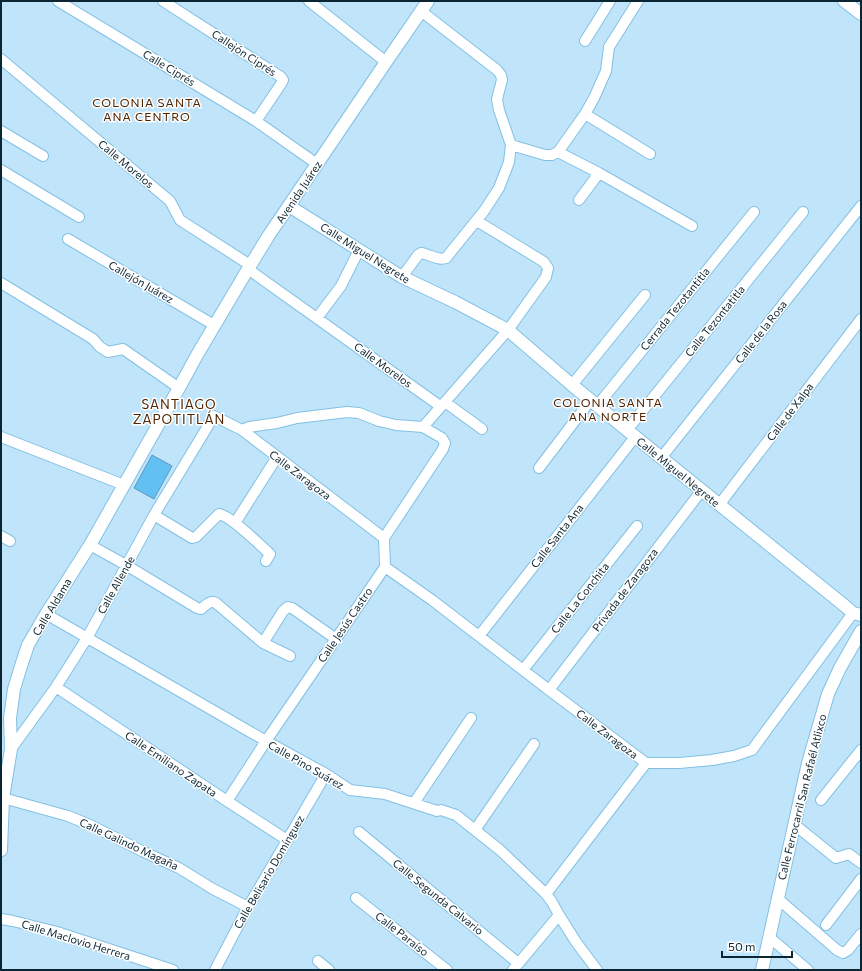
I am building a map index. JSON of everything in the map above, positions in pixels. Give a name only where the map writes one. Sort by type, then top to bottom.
[{"type":"street","name":"Calle Ciprés","points":[[58,1],[256,121],[317,164]]},
{"type":"street","name":"Callejón Ciprés","points":[[163,1],[281,77],[283,80],[281,84],[256,121]]},
{"type":"street","points":[[309,1],[386,62]]},
{"type":"street","name":"Avenida Juárez","points":[[179,388],[214,325],[269,235],[428,1]]},
{"type":"street","points":[[585,41],[610,1]]},
{"type":"street","points":[[511,145],[545,155],[552,155],[558,152],[585,114],[594,98],[606,71],[609,47],[638,1]]},
{"type":"street","points":[[844,1],[861,14]]},
{"type":"street","points":[[402,277],[420,253],[442,259],[446,258],[477,221],[499,188],[509,162],[511,145],[499,110],[497,99],[502,80],[501,75],[497,70],[421,11]]},
{"type":"street","name":"Calle Morelos","points":[[1,59],[170,200],[180,220],[249,267],[317,318],[442,404],[482,429]]},
{"type":"street","points":[[585,114],[650,154]]},
{"type":"street","points":[[1,132],[43,156]]},
{"type":"street","points":[[558,152],[599,173],[692,226]]},
{"type":"street","points":[[1,170],[79,217]]},
{"type":"street","points":[[579,200],[599,173]]},
{"type":"street","name":"Calle Miguel Negrete","points":[[289,206],[402,277],[455,302],[508,330],[572,386],[845,606],[857,614]]},
{"type":"street","name":"Calle de la Rosa","points":[[661,458],[861,206]]},
{"type":"street","name":"Cerrada Tezotantitla","points":[[539,468],[754,212]]},
{"type":"street","name":"Calle Tezontatitla","points":[[631,434],[804,212]]},
{"type":"street","points":[[423,427],[508,330],[546,277],[548,268],[544,262],[477,221]]},
{"type":"street","name":"Callejón Juárez","points":[[68,239],[214,325]]},
{"type":"street","points":[[317,318],[341,286],[359,250]]},
{"type":"street","points":[[1,283],[93,339],[100,347],[108,352],[123,349],[179,388]]},
{"type":"street","points":[[572,386],[646,295]]},
{"type":"street","name":"Calle de Xalpa","points":[[719,504],[861,319]]},
{"type":"street","name":"Calle Aldama","points":[[1,850],[3,798],[11,749],[10,718],[14,689],[28,645],[90,544],[179,388]]},
{"type":"street","points":[[242,430],[249,427],[277,423],[297,418],[347,412],[359,413],[379,421],[396,425],[423,427],[442,438],[445,443],[443,449],[384,538],[385,567]]},
{"type":"street","name":"Calle Zaragoza","points":[[214,416],[242,430],[384,538]]},
{"type":"street","name":"Calle Allende","points":[[11,749],[56,687],[87,638],[154,515],[214,416]]},
{"type":"street","name":"Calle Santa Ana","points":[[480,636],[631,434]]},
{"type":"street","points":[[1,437],[124,485]]},
{"type":"street","points":[[235,523],[277,458]]},
{"type":"street","name":"Privada de Zaragoza","points":[[549,690],[702,490]]},
{"type":"street","points":[[154,515],[192,538],[196,537],[218,514],[222,514],[235,523],[270,554],[266,560]]},
{"type":"street","name":"Calle La Conchita","points":[[524,670],[637,526]]},
{"type":"street","points":[[90,544],[197,608],[201,609],[209,602],[216,603],[263,643],[290,656]]},
{"type":"street","name":"Calle Zaragoza","points":[[385,567],[480,636],[646,763],[679,763],[712,760],[734,756],[752,750],[857,614]]},
{"type":"street","name":"Calle Jesús Castro","points":[[227,802],[266,741],[385,567]]},
{"type":"street","points":[[263,643],[283,611],[288,607],[292,608],[336,639]]},
{"type":"street","name":"Calle Pino Suárez","points":[[46,614],[326,774],[350,790],[385,794],[437,811],[441,810],[456,815],[500,850],[546,894],[594,969]]},
{"type":"street","name":"Calle Ferrocarril San Rafaél Atlixco","points":[[762,970],[808,763],[828,694],[840,668],[861,631]]},
{"type":"street","name":"Calle Emiliano Zapata","points":[[56,687],[227,802],[287,840]]},
{"type":"street","points":[[414,803],[471,718]]},
{"type":"street","points":[[475,830],[534,744]]},
{"type":"street","points":[[821,800],[861,750]]},
{"type":"street","points":[[546,894],[646,763]]},
{"type":"street","name":"Calle Belisario Domínguez","points":[[215,970],[248,907],[326,774]]},
{"type":"street","name":"Calle Galindo Magaña","points":[[3,798],[68,816],[90,825],[179,868],[212,889],[248,907]]},
{"type":"street","points":[[795,825],[836,858],[849,854],[861,863]]},
{"type":"street","name":"Calle Segunda Calvario","points":[[359,832],[516,966]]},
{"type":"street","points":[[826,925],[861,880]]},
{"type":"street","name":"Calle Paraíso","points":[[356,898],[447,970]]},
{"type":"street","points":[[778,898],[837,950],[843,953],[848,950],[861,934]]},
{"type":"street","points":[[516,966],[559,915]]},
{"type":"street","name":"Calle Maclovio Herrera","points":[[1,919],[57,932],[173,970]]},
{"type":"street","points":[[769,937],[808,970]]},
{"type":"street","points":[[318,961],[330,970]]},
{"type":"building","points":[[152,455],[172,466],[154,499],[134,488]]},
{"type":"district","name":"COLONIA SANTA ANA CENTRO","points":[[147,110]]},
{"type":"district","name":"COLONIA SANTA ANA NORTE","points":[[608,410]]},
{"type":"district","name":"SANTIAGO ZAPOTITLÁN","points":[[179,412]]}]
